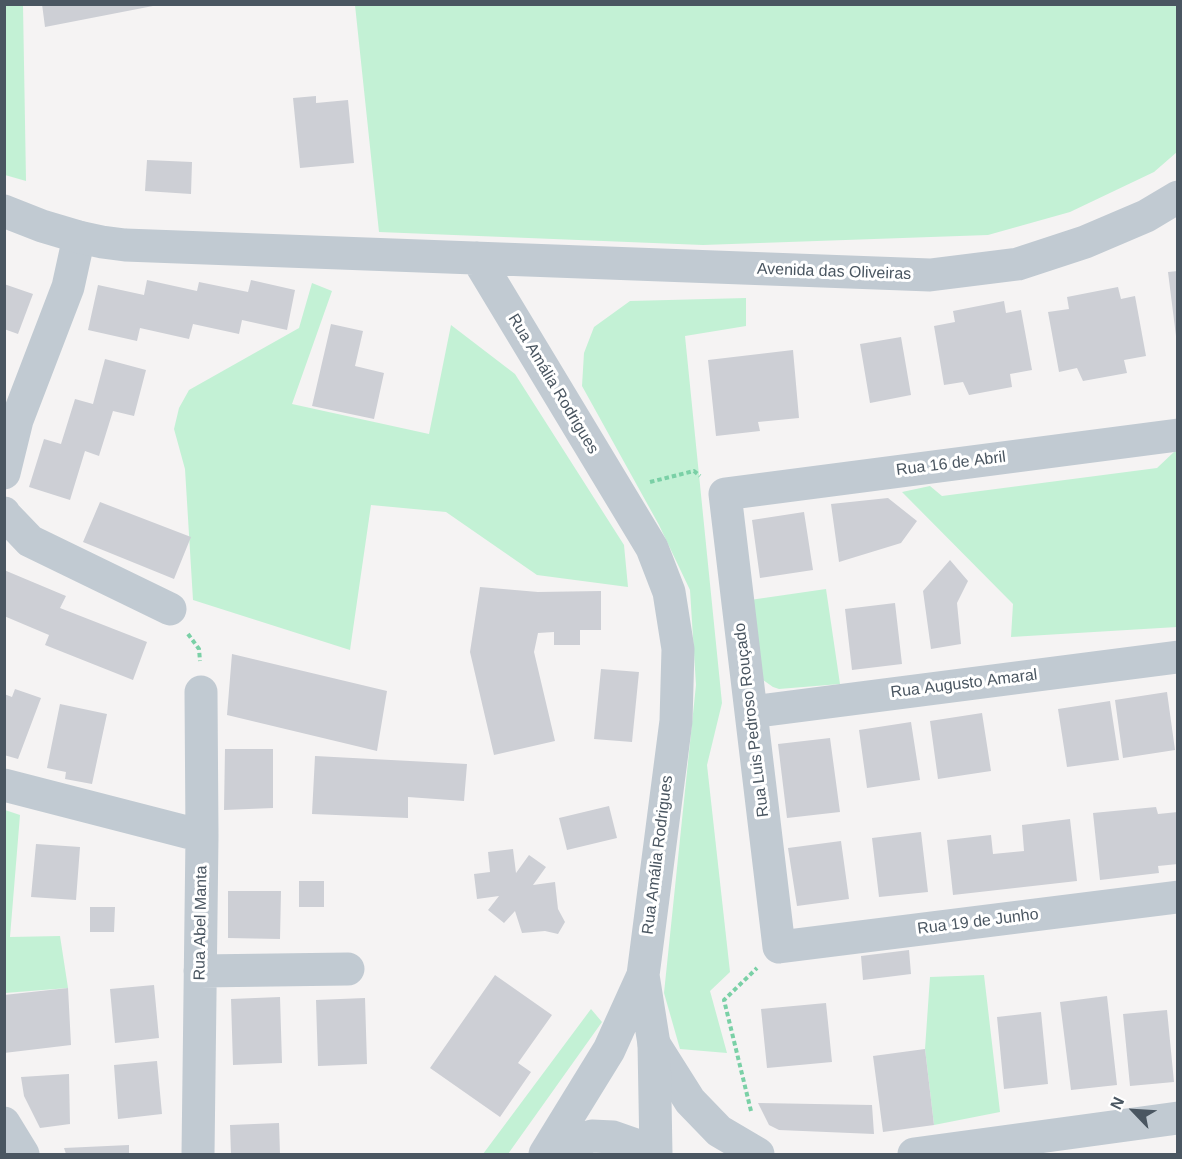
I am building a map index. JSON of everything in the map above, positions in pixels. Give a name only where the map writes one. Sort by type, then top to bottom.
[{"type":"street","name":"Avenida das Oliveiras","points":[[477,258],[930,275],[1018,264],[1085,242],[1146,216],[1178,197]]},
{"type":"street","points":[[4,211],[79,237],[125,245],[477,258]]},
{"type":"street","points":[[4,473],[17,420],[68,287],[79,237]]},
{"type":"street","name":"Rua Amália Rodrigues","points":[[477,258],[652,548],[669,592],[678,649],[676,721],[643,975],[654,1044],[656,1155]]},
{"type":"street","name":"Rua 16 de Abril","points":[[725,494],[1178,435]]},
{"type":"street","name":"Rua Luis Pedroso Rouçado","points":[[725,494],[779,947]]},
{"type":"street","points":[[4,513],[30,541],[170,609]]},
{"type":"street","name":"Rua Augusto Amaral","points":[[751,712],[1178,657]]},
{"type":"street","name":"Rua Abel Manta","points":[[198,1155],[202,836],[201,692]]},
{"type":"street","points":[[4,785],[202,836]]},
{"type":"street","name":"Rua 19 de Junho","points":[[779,947],[1178,897]]},
{"type":"street","points":[[200,971],[348,969]]},
{"type":"street","name":"Rua Amália Rodrigues","points":[[546,1155],[609,1050],[643,975]]},
{"type":"street","points":[[654,1044],[690,1101],[719,1131],[758,1155]]},
{"type":"street","points":[[914,1155],[1178,1118]]},
{"type":"street","points":[[4,1123],[22,1155]]},
{"type":"street","points":[[546,1155],[566,1144],[592,1136],[613,1137],[633,1144],[650,1155]]},
{"type":"path","points":[[617,490],[694,471],[725,494]]},
{"type":"path","points":[[170,609],[200,649],[201,692]]},
{"type":"path","points":[[753,1121],[724,999],[779,947]]},
{"type":"green space","points":[[5,4],[23,5],[26,181],[5,175]]},
{"type":"green space","points":[[355,5],[1177,5],[1177,152],[1154,172],[1070,212],[988,235],[703,245],[379,232]]},
{"type":"green space","points":[[312,283],[332,291],[292,404],[429,434],[451,325],[515,374],[624,545],[628,587],[537,575],[446,512],[371,505],[350,650],[193,600],[185,469],[174,429],[179,408],[189,390],[299,328]]},
{"type":"green space","points":[[746,298],[746,326],[685,336],[722,703],[707,765],[730,972],[710,991],[727,1053],[680,1049],[664,993],[696,685],[690,590],[659,525],[582,386],[584,353],[594,327],[630,301]]},
{"type":"green space","points":[[1177,451],[1178,516],[1176,519],[1178,520],[1177,627],[1011,637],[1013,604],[902,492],[930,486],[942,496],[1157,468]]},
{"type":"green space","points":[[826,589],[840,684],[779,689],[773,687],[756,675],[750,600]]},
{"type":"green space","points":[[5,810],[20,815],[10,937],[60,936],[68,988],[5,993]]},
{"type":"green space","points":[[984,975],[1000,1112],[934,1125],[925,1049],[930,977]]},
{"type":"green space","points":[[591,1009],[602,1022],[508,1154],[483,1154]]},
{"type":"building","points":[[42,4],[153,4],[153,6],[45,27]]},
{"type":"building","points":[[316,96],[316,103],[348,100],[354,163],[300,168],[293,98]]},
{"type":"building","points":[[147,160],[192,162],[191,194],[145,191]]},
{"type":"building","points":[[1178,271],[1178,336],[1176,336],[1168,272]]},
{"type":"building","points":[[147,280],[197,291],[199,282],[248,292],[251,280],[295,290],[287,330],[242,320],[239,334],[193,324],[189,339],[140,328],[137,341],[88,330],[98,285],[144,295]]},
{"type":"building","points":[[4,284],[33,294],[18,334],[4,329]]},
{"type":"building","points":[[1118,287],[1121,299],[1135,296],[1146,356],[1124,360],[1127,373],[1083,381],[1077,368],[1059,372],[1048,312],[1069,309],[1067,297]]},
{"type":"building","points":[[1004,301],[1006,313],[1021,310],[1032,370],[1010,374],[1012,387],[969,395],[963,382],[944,385],[934,326],[955,322],[953,311]]},
{"type":"building","points":[[331,324],[363,331],[355,366],[384,373],[374,419],[312,406]]},
{"type":"building","points":[[901,337],[911,395],[870,403],[860,344]]},
{"type":"building","points":[[793,350],[799,418],[758,422],[760,431],[716,436],[708,360]]},
{"type":"building","points":[[105,359],[146,370],[134,416],[113,411],[99,456],[85,451],[70,500],[29,487],[44,439],[61,444],[75,399],[93,404]]},
{"type":"building","points":[[888,498],[917,521],[901,543],[839,562],[831,504]]},
{"type":"building","points":[[100,502],[191,537],[174,579],[83,542]]},
{"type":"building","points":[[804,512],[813,570],[760,578],[752,520]]},
{"type":"building","points":[[950,560],[968,581],[957,603],[961,644],[931,649],[923,591]]},
{"type":"building","points":[[4,570],[66,596],[60,608],[147,642],[133,680],[45,645],[49,635],[4,616]]},
{"type":"building","points":[[480,587],[538,592],[601,591],[601,630],[580,630],[580,645],[554,645],[554,632],[538,633],[534,652],[555,741],[494,755],[470,652]]},
{"type":"building","points":[[895,603],[902,664],[852,670],[845,609]]},
{"type":"building","points":[[232,654],[387,691],[377,751],[227,715]]},
{"type":"building","points":[[601,669],[639,672],[632,742],[594,739]]},
{"type":"building","points":[[15,689],[41,698],[18,759],[4,755],[4,694],[12,697]]},
{"type":"building","points":[[1167,692],[1175,750],[1123,758],[1115,700]]},
{"type":"building","points":[[1110,701],[1119,760],[1067,767],[1058,709]]},
{"type":"building","points":[[60,704],[107,714],[92,784],[65,779],[66,772],[47,768]]},
{"type":"building","points":[[982,713],[991,771],[938,779],[930,721]]},
{"type":"building","points":[[911,722],[920,780],[867,788],[859,730]]},
{"type":"building","points":[[830,738],[840,812],[787,818],[778,744]]},
{"type":"building","points":[[225,749],[273,749],[273,808],[224,810]]},
{"type":"building","points":[[315,756],[467,764],[464,801],[408,797],[408,818],[312,814]]},
{"type":"building","points":[[609,806],[617,838],[567,850],[559,818]]},
{"type":"building","points":[[1156,807],[1158,814],[1178,812],[1178,864],[1158,866],[1159,873],[1100,880],[1093,813]]},
{"type":"building","points":[[1070,819],[1077,881],[953,895],[947,840],[991,835],[993,854],[1024,851],[1022,825]]},
{"type":"building","points":[[921,832],[928,892],[879,897],[872,838]]},
{"type":"building","points":[[841,841],[849,899],[797,906],[788,848]]},
{"type":"building","points":[[36,844],[80,847],[76,900],[31,897]]},
{"type":"building","points":[[513,849],[516,873],[529,855],[546,867],[533,885],[555,882],[558,909],[565,922],[558,934],[545,931],[522,933],[515,911],[504,923],[488,910],[499,896],[477,899],[474,874],[490,872],[488,852]]},
{"type":"building","points":[[299,881],[324,881],[324,907],[299,907]]},
{"type":"building","points":[[228,891],[281,891],[280,939],[228,938]]},
{"type":"building","points":[[90,907],[115,907],[114,932],[90,932]]},
{"type":"building","points":[[909,950],[911,974],[863,980],[861,956]]},
{"type":"building","points":[[495,975],[552,1015],[518,1063],[531,1072],[500,1117],[430,1068]]},
{"type":"building","points":[[154,985],[159,1038],[115,1043],[110,989]]},
{"type":"building","points":[[68,988],[71,1045],[4,1053],[4,995]]},
{"type":"building","points":[[1107,996],[1117,1085],[1071,1090],[1060,1002]]},
{"type":"building","points":[[280,997],[282,1063],[233,1065],[231,999]]},
{"type":"building","points":[[365,998],[367,1064],[318,1066],[316,1000]]},
{"type":"building","points":[[826,1003],[832,1062],[767,1068],[761,1009]]},
{"type":"building","points":[[1167,1010],[1174,1082],[1130,1086],[1123,1014]]},
{"type":"building","points":[[1041,1012],[1048,1084],[1004,1089],[997,1017]]},
{"type":"building","points":[[925,1049],[934,1125],[883,1132],[873,1056]]},
{"type":"building","points":[[157,1061],[162,1114],[118,1119],[114,1065]]},
{"type":"building","points":[[69,1074],[70,1124],[40,1128],[24,1096],[21,1077]]},
{"type":"building","points":[[758,1103],[872,1105],[874,1134],[779,1130],[769,1125]]},
{"type":"building","points":[[279,1123],[280,1154],[231,1154],[230,1125]]},
{"type":"building","points":[[129,1145],[129,1154],[66,1154],[64,1148]]}]
